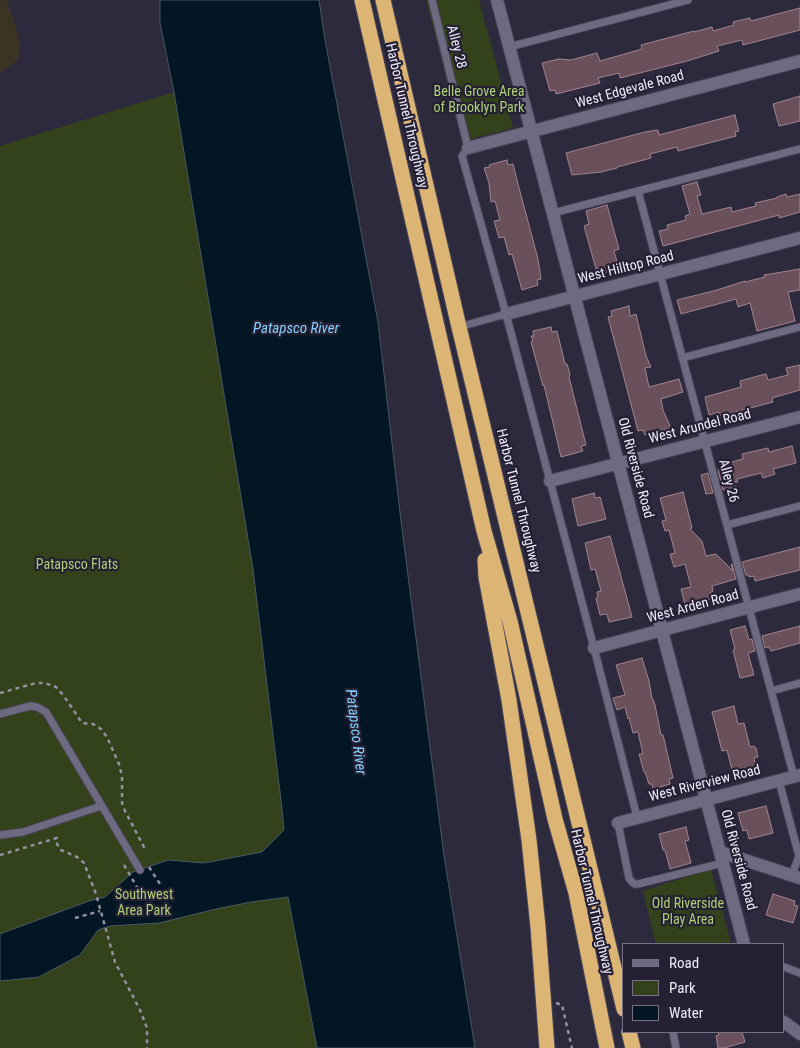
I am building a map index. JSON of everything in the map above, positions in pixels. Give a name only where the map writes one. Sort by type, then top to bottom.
[{"type":"highway","name":"Harbor Tunnel Throughway","points":[[362,0],[484,531],[510,620],[555,819],[576,893],[607,1048]]},
{"type":"highway","name":"Harbor Tunnel Throughway","points":[[383,0],[459,327],[622,1001]]},
{"type":"highway","name":"Harbor Tunnel Throughway","points":[[484,531],[486,577],[510,700],[529,840],[547,1048]]},
{"type":"highway","points":[[629,1033],[633,1048]]},
{"type":"street","name":"Old Riverside Road","points":[[496,0],[744,943]]},
{"type":"street","name":"West Edgevale Road","points":[[465,152],[531,131],[800,61]]},
{"type":"street","name":"West Hilltop Road","points":[[506,314],[800,238]]},
{"type":"street","name":"West Arundel Road","points":[[550,481],[800,417]]},
{"type":"street","name":"West Arden Road","points":[[594,648],[800,594]]},
{"type":"street","name":"West Riverview Road","points":[[618,823],[797,776]]},
{"type":"street","points":[[722,857],[796,876]]},
{"type":"street","points":[[785,1023],[800,1034]]},
{"type":"lane","name":"Alley 28","points":[[432,0],[465,152],[637,817]]},
{"type":"lane","points":[[509,47],[688,0]]},
{"type":"lane","points":[[552,213],[800,149]]},
{"type":"lane","name":"Alley 26","points":[[638,191],[771,691],[797,776]]},
{"type":"lane","name":"West Hilltop Road","points":[[459,327],[506,314]]},
{"type":"lane","points":[[682,358],[800,326]]},
{"type":"lane","points":[[727,525],[800,506]]},
{"type":"lane","points":[[771,691],[800,683]]},
{"type":"lane","points":[[0,714],[30,706],[37,707],[46,712],[140,870]]},
{"type":"lane","points":[[779,781],[800,856],[796,876]]},
{"type":"lane","points":[[0,835],[23,832],[101,806]]},
{"type":"lane","points":[[618,823],[629,878],[635,884],[722,857]]},
{"type":"lane","points":[[785,967],[800,973]]},
{"type":"lane","points":[[673,1033],[676,1048]]},
{"type":"path","points":[[0,693],[36,683],[45,683],[56,687],[82,723],[93,724],[101,729],[107,737],[119,764],[122,776],[122,803],[146,849]]},
{"type":"path","points":[[0,854],[57,838],[57,844],[61,850],[77,857],[84,863],[96,894],[115,962],[140,1010],[147,1028],[147,1048]]},
{"type":"path","points":[[146,862],[160,884]]},
{"type":"path","points":[[124,866],[137,887]]},
{"type":"path","points":[[75,918],[100,911]]},
{"type":"path","points":[[544,1001],[562,1005],[572,1048]]},
{"type":"shaded area","points":[[0,0],[7,0],[20,42],[18,60],[0,73]]},
{"type":"green space","name":"Belle Grove Area of Brooklyn Park","points":[[426,0],[479,0],[513,128],[463,141]]},
{"type":"green space","name":"Southwest Area Park","points":[[174,92],[253,569],[282,809],[289,897],[317,1048],[0,1048],[0,146]]},
{"type":"green space","name":"Old Riverside Play Area","points":[[711,869],[731,943],[656,943],[643,891]]},
{"type":"water","name":"Patapsco River","points":[[160,0],[319,0],[378,322],[401,521],[444,856],[475,1048],[317,1048],[288,897],[216,909],[159,923],[110,926],[98,930],[80,955],[39,977],[0,981],[0,934],[89,901],[105,897],[133,872],[168,860],[204,863],[262,852],[284,830],[253,569],[174,92],[160,23]]},
{"type":"building","points":[[800,8],[800,30],[743,45],[742,40],[717,46],[719,51],[687,61],[620,78],[619,73],[598,78],[600,83],[556,94],[555,90],[550,91],[542,63],[559,59],[571,60],[597,53],[600,61],[642,49],[641,45],[712,27],[713,31],[734,25],[733,22],[750,18],[751,21]]},
{"type":"building","points":[[800,96],[800,121],[779,126],[773,104]]},
{"type":"building","points":[[735,115],[739,131],[735,132],[736,136],[678,151],[677,147],[650,154],[651,158],[601,172],[572,175],[566,153],[645,132],[658,130],[659,135]]},
{"type":"building","points":[[507,160],[508,165],[513,164],[538,259],[541,279],[537,280],[538,285],[522,290],[512,254],[509,255],[504,237],[499,238],[494,221],[500,220],[495,201],[491,202],[489,183],[484,168]]},
{"type":"building","points":[[697,182],[701,195],[697,196],[702,214],[731,207],[732,212],[756,206],[755,203],[786,194],[787,197],[800,194],[800,212],[779,218],[779,215],[663,246],[659,231],[668,229],[667,225],[686,220],[685,216],[690,214],[682,186]]},
{"type":"building","points":[[607,205],[619,249],[614,251],[619,269],[602,273],[600,268],[596,269],[584,226],[589,224],[586,211]]},
{"type":"building","points":[[800,269],[800,290],[788,292],[795,321],[757,331],[750,303],[738,307],[736,299],[681,314],[677,300],[765,277],[764,275]]},
{"type":"building","points":[[629,306],[630,316],[636,314],[646,356],[651,367],[645,368],[649,387],[679,379],[683,392],[661,399],[663,410],[671,428],[645,435],[643,430],[638,431],[608,317],[612,316],[611,311]]},
{"type":"building","points":[[551,327],[552,332],[557,331],[565,364],[567,364],[570,374],[569,377],[586,445],[581,446],[583,451],[561,457],[544,385],[531,342],[533,341],[531,336],[534,336],[533,331]]},
{"type":"building","points":[[800,365],[800,390],[772,398],[773,402],[720,416],[719,412],[709,415],[705,397],[741,387],[740,381],[758,376],[766,374],[768,380],[788,375],[786,368]]},
{"type":"building","points":[[792,446],[796,463],[773,469],[775,474],[763,478],[761,473],[737,479],[738,482],[734,482],[735,487],[723,490],[718,470],[721,469],[720,465],[743,459],[742,454],[768,448],[769,452]]},
{"type":"building","points":[[708,473],[713,493],[706,494],[701,475]]},
{"type":"building","points":[[683,492],[692,528],[690,529],[702,541],[706,556],[716,554],[733,571],[732,564],[736,579],[712,586],[713,591],[710,593],[712,599],[685,605],[681,589],[691,587],[685,564],[674,567],[670,554],[675,553],[669,530],[665,531],[662,521],[666,520],[660,498]]},
{"type":"building","points":[[594,493],[595,498],[600,497],[606,519],[578,526],[572,499]]},
{"type":"building","points":[[610,536],[632,617],[609,622],[607,614],[600,615],[596,598],[598,597],[597,592],[601,591],[595,569],[591,570],[585,543]]},
{"type":"building","points":[[800,547],[800,570],[755,581],[754,576],[749,577],[746,575],[742,562]]},
{"type":"building","points":[[745,626],[749,640],[752,639],[755,651],[748,653],[754,675],[740,678],[730,630]]},
{"type":"building","points":[[800,626],[800,643],[771,651],[769,647],[765,648],[762,636]]},
{"type":"building","points":[[642,658],[673,778],[669,779],[670,784],[653,789],[644,772],[639,754],[643,754],[638,732],[633,733],[625,707],[617,710],[613,698],[625,695],[616,665]]},
{"type":"building","points":[[734,706],[738,724],[744,723],[750,747],[754,746],[756,748],[758,757],[754,758],[756,768],[733,774],[727,750],[722,751],[712,712]]},
{"type":"building","points":[[766,806],[773,833],[749,839],[747,830],[743,831],[738,813]]},
{"type":"building","points":[[686,827],[689,840],[685,841],[691,863],[670,869],[659,834]]},
{"type":"building","points":[[773,894],[795,901],[794,905],[798,906],[793,923],[766,915]]},
{"type":"building","points":[[718,1033],[742,1033],[745,1042],[718,1048],[716,1036],[719,1035]]},
{"type":"park label","name":"Patapsco Flats","points":[[77,565]]}]
